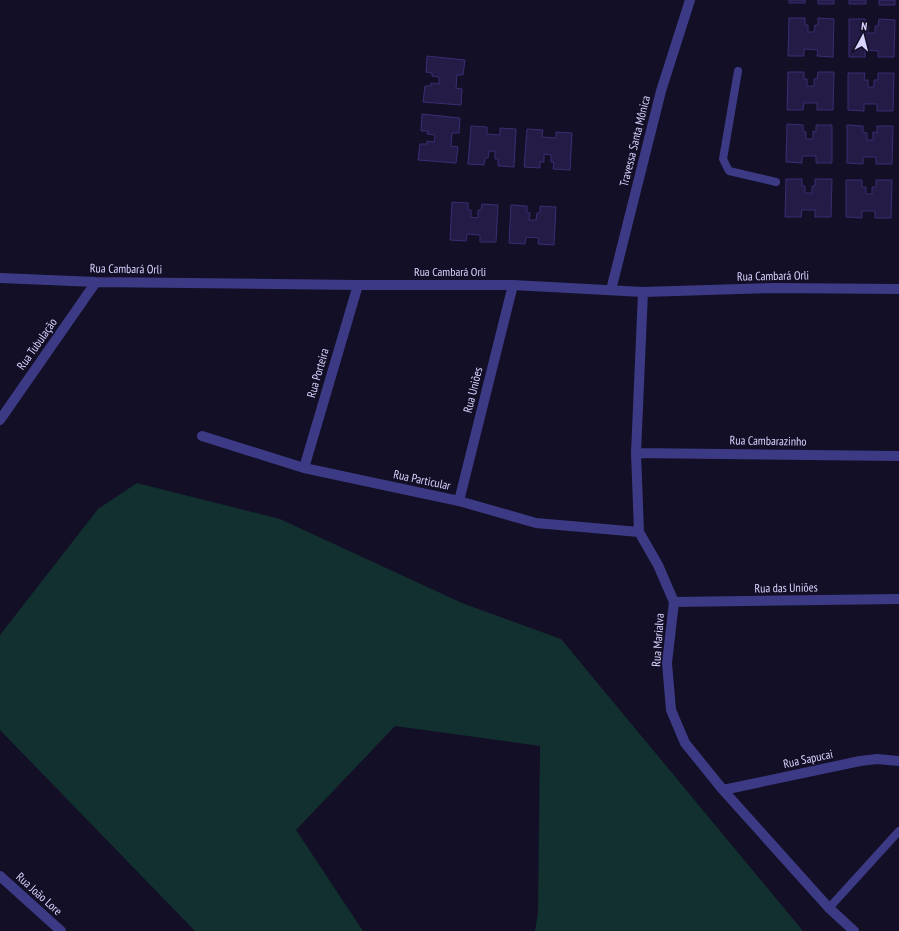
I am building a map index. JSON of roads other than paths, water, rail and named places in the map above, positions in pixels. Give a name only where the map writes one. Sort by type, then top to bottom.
[{"type":"street","name":"Travessa Santa Mônica","points":[[611,290],[661,91],[690,0]]},
{"type":"street","name":"Rua Cambará Orli","points":[[0,278],[96,282],[512,285],[643,292],[774,288],[899,289]]},
{"type":"street","name":"Rua Tubulação","points":[[0,420],[4,406],[96,282]]},
{"type":"street","name":"Rua Porteira","points":[[304,468],[358,285]]},
{"type":"street","name":"Rua Uniões","points":[[459,501],[512,285]]},
{"type":"street","name":"Rua Marialva","points":[[643,292],[636,453],[638,532],[658,565],[674,602],[667,663],[671,710],[686,743],[723,790],[829,908],[854,931]]},
{"type":"street","name":"Rua Particular","points":[[202,436],[304,468],[459,501],[536,523],[638,532]]},
{"type":"street","name":"Rua Cambarazinho","points":[[636,453],[899,456]]},
{"type":"street","name":"Rua das Uniões","points":[[674,602],[899,599]]},
{"type":"street","name":"Rua Sapucai","points":[[723,790],[860,761],[878,759],[899,761]]},
{"type":"street","name":"Rua João Lore","points":[[0,876],[61,931]]},
{"type":"lane","points":[[738,71],[724,158],[729,171],[776,182]]},
{"type":"lane","points":[[829,908],[899,831]]}]
